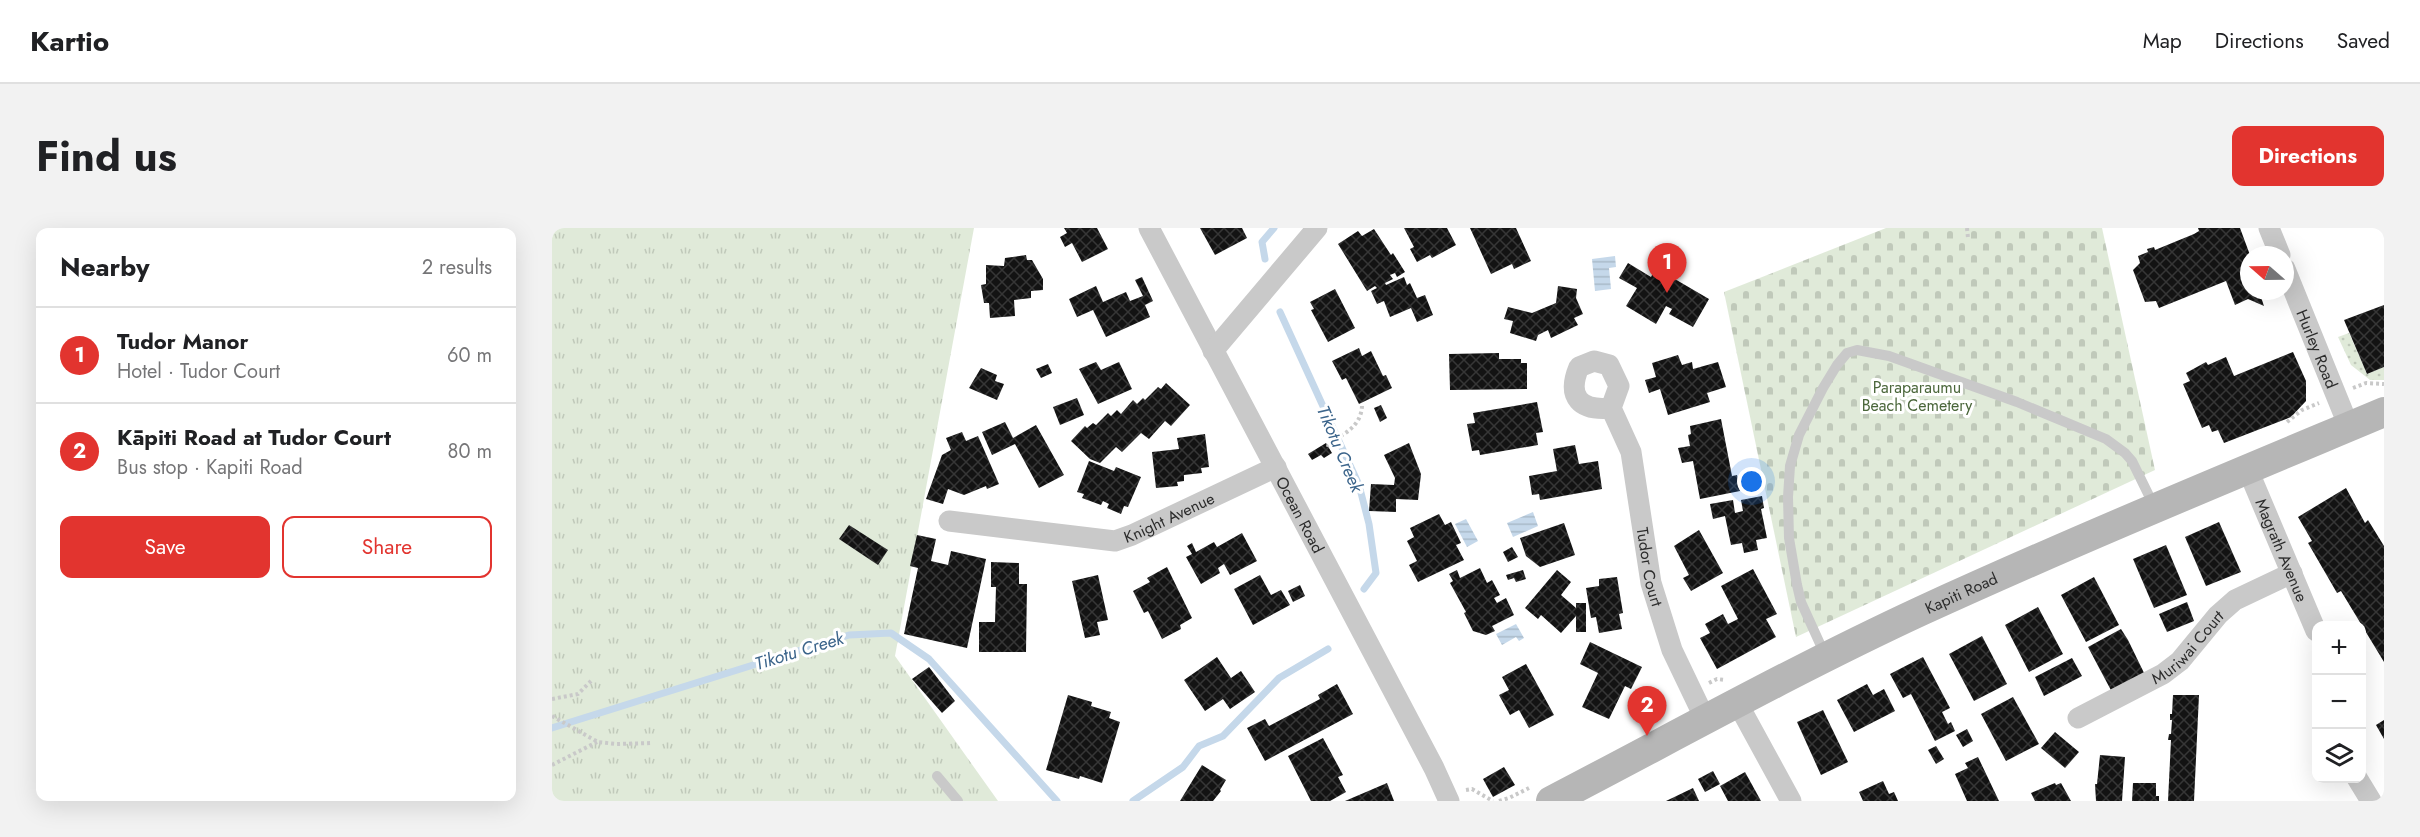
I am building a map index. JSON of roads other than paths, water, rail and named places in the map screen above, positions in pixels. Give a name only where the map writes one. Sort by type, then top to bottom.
[{"type":"main road","name":"Kapiti Road","points":[[1551,801],[1826,658],[1921,612],[2155,508],[2384,412]]},
{"type":"street","name":"Ocean Road","points":[[1149,228],[1434,768],[1457,795]]},
{"type":"street","points":[[1214,351],[1317,228]]},
{"type":"street","points":[[2269,228],[2276,246]]},
{"type":"street","name":"Hurley Road","points":[[2294,291],[2349,427]]},
{"type":"street","name":"Tudor Court","points":[[1611,408],[1632,452],[1651,583],[1672,650],[1706,721]]},
{"type":"street","name":"Knight Avenue","points":[[949,521],[1115,540],[1132,535],[1276,467]]},
{"type":"street","name":"Magrath Avenue","points":[[2248,470],[2312,621]]},
{"type":"street","name":"Muriwai Court","points":[[2078,718],[2163,674],[2180,661],[2218,615],[2235,600],[2292,573]]},
{"type":"street","points":[[1738,704],[1791,801]]},
{"type":"street","points":[[2360,783],[2371,801]]},
{"type":"lane","points":[[1826,658],[1801,602],[1797,585],[1789,538],[1789,476],[1793,452],[1799,435],[1823,388],[1846,353],[1857,350],[1889,356],[2017,402],[2106,439],[2132,461],[2155,508]]},
{"type":"lane","points":[[937,776],[958,801]]},
{"type":"water","points":[[1615,256],[1616,267],[1609,268],[1611,289],[1595,291],[1592,259]]},
{"type":"water","points":[[1533,512],[1538,526],[1513,537],[1507,523]]},
{"type":"water","points":[[1466,519],[1478,541],[1467,547],[1455,524]]},
{"type":"water","points":[[1516,624],[1524,638],[1519,641],[1516,637],[1502,645],[1496,634]]},
{"type":"waterway","name":"Tikotu Creek","points":[[1265,259],[1262,242],[1274,228]]},
{"type":"waterway","name":"Tikotu Creek","points":[[1280,312],[1359,485],[1369,524],[1376,573],[1364,589]]},
{"type":"waterway","name":"Tikotu Creek","points":[[552,728],[849,635],[891,633],[929,659],[1057,801]]},
{"type":"waterway","name":"Tikotu Creek","points":[[1133,801],[1183,767],[1199,746],[1223,736],[1279,678],[1328,649]]},
{"type":"place","name":"Tudor Manor","points":[[1667,293]]},
{"type":"place","name":"Kāpiti Road at Tudor Court","points":[[1647,736]]},
{"type":"park label","name":"Paraparaumu Beach Cemetery","points":[[1917,396]]}]
